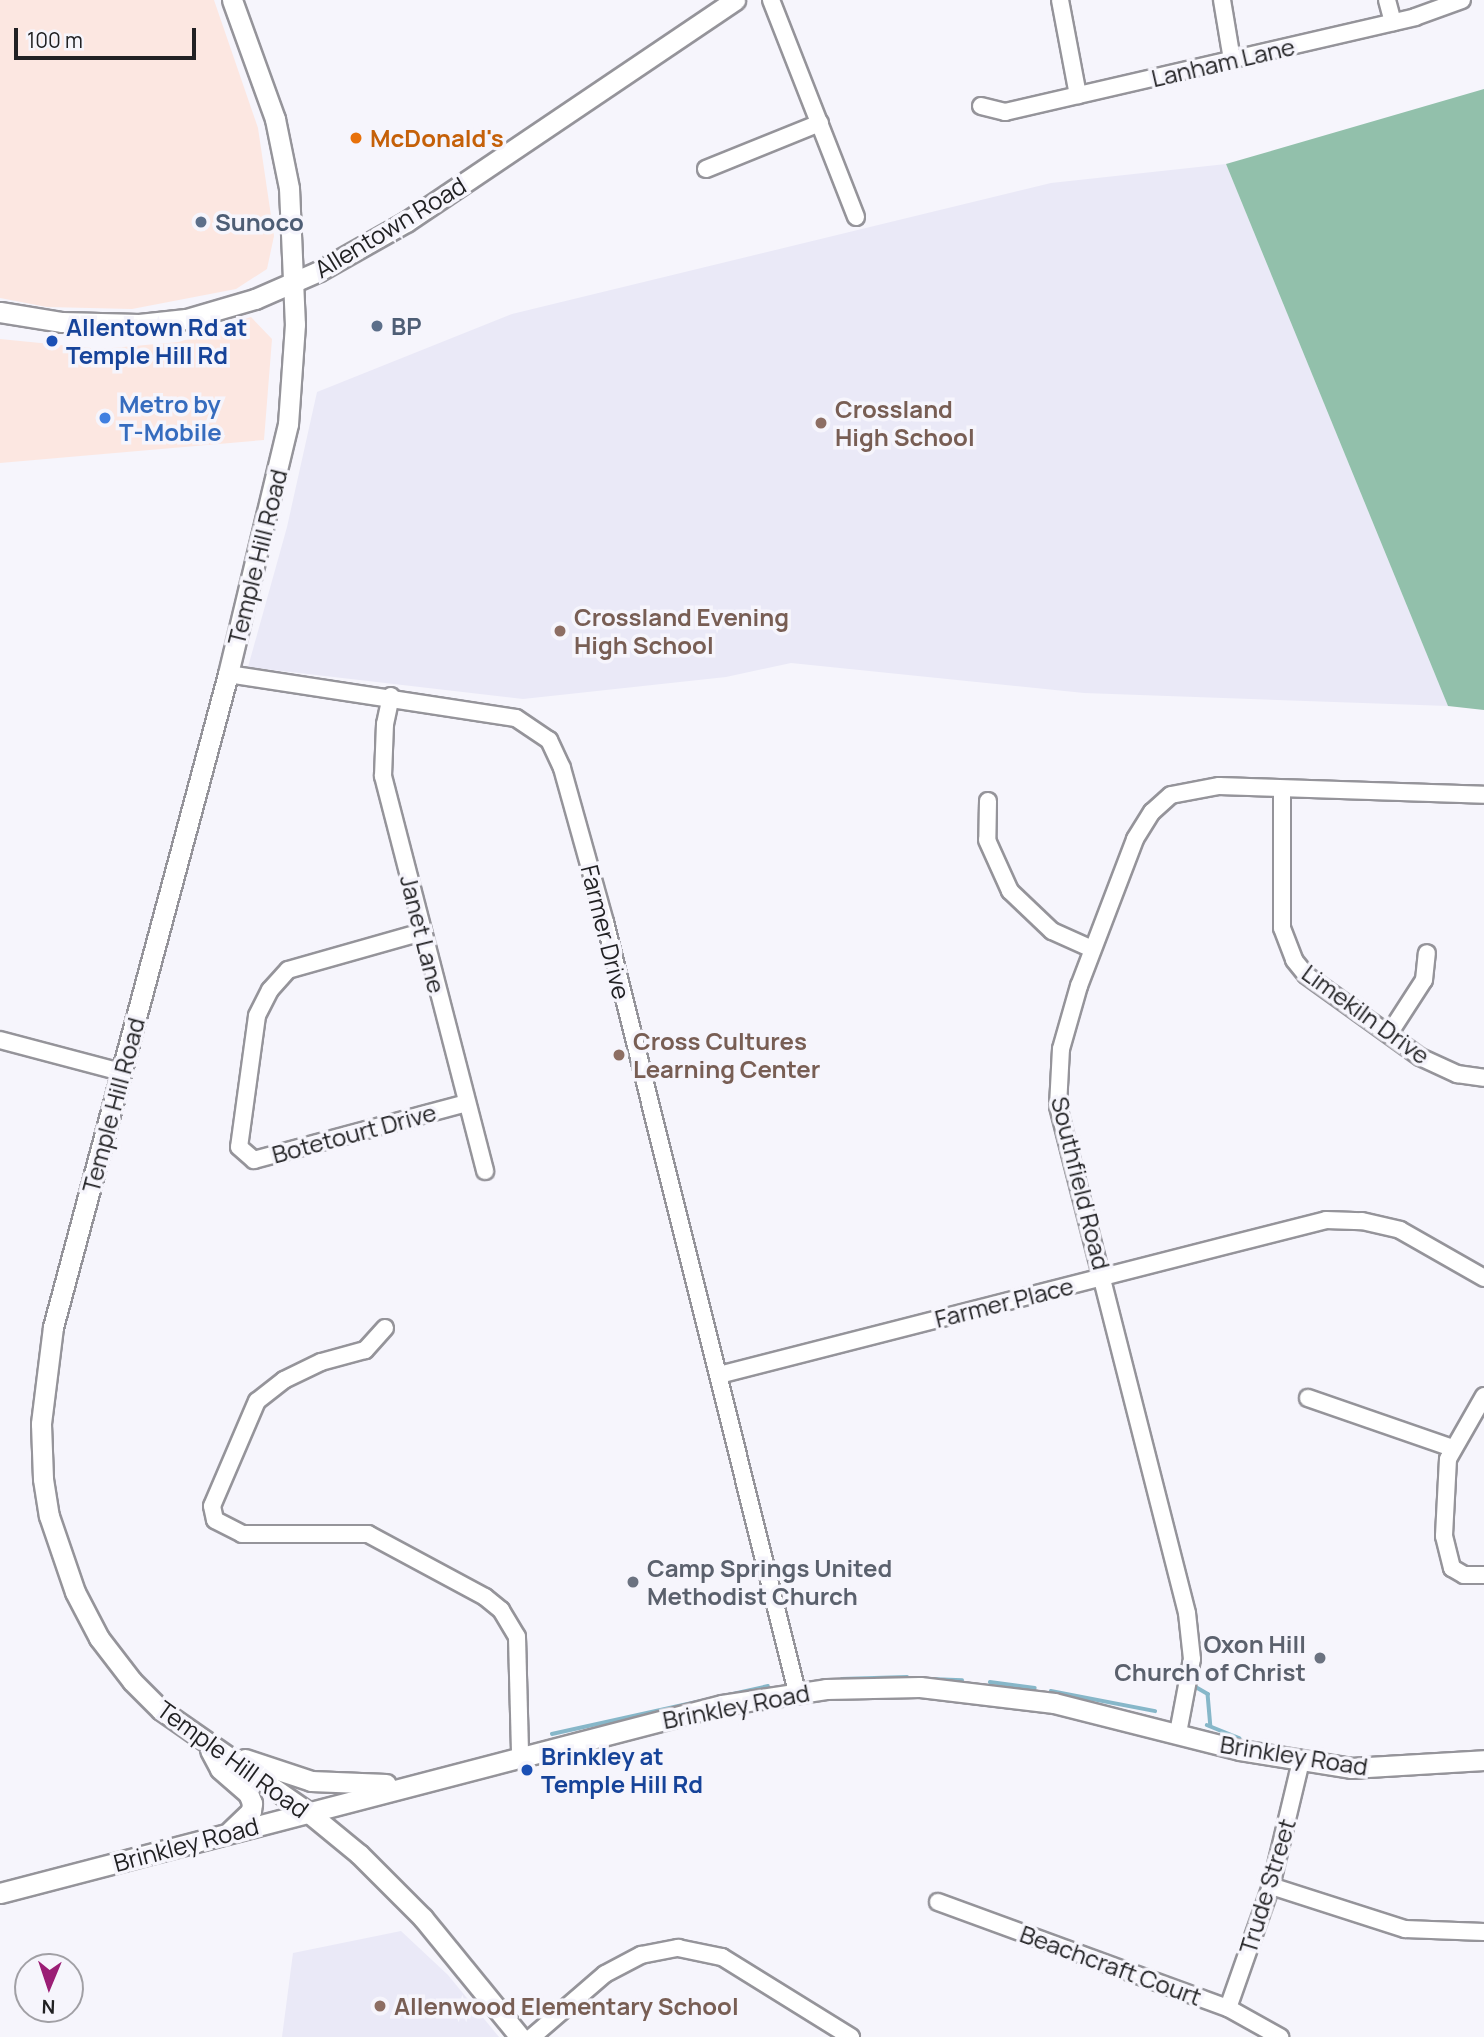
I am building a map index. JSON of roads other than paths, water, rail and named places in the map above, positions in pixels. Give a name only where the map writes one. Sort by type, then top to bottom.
[{"type":"main road","name":"Temple Hill Road","points":[[232,0],[275,119],[289,188],[295,281],[293,382],[282,458],[228,674],[48,1351],[41,1424],[43,1479],[60,1554],[89,1622],[132,1681],[160,1710],[309,1813],[394,1887],[520,2037]]},
{"type":"main road","name":"Allentown Road","points":[[0,312],[69,323],[162,322],[216,312],[295,281],[406,222],[735,0]]},
{"type":"main road","name":"Brinkley Road","points":[[0,1893],[520,1755],[722,1705],[797,1692],[872,1686],[969,1692],[1055,1703],[1301,1761],[1371,1770],[1484,1760]]},
{"type":"main road","points":[[205,1743],[285,1776],[346,1784],[411,1784]]},
{"type":"main road","points":[[205,1743],[220,1769],[248,1793],[252,1803],[251,1811],[229,1832]]},
{"type":"street","points":[[771,0],[856,217]]},
{"type":"street","points":[[1060,0],[1078,95]]},
{"type":"street","points":[[1222,0],[1232,60]]},
{"type":"street","points":[[1387,0],[1393,22]]},
{"type":"street","name":"Lanham Lane","points":[[982,106],[1005,112],[1393,22],[1462,0]]},
{"type":"street","points":[[706,169],[820,123]]},
{"type":"street","name":"Farmer Drive","points":[[228,674],[391,696],[516,718],[538,729],[556,754],[602,911],[797,1692]]},
{"type":"street","name":"Janet Lane","points":[[391,696],[385,724],[383,776],[485,1171]]},
{"type":"street","name":"Southfield Road","points":[[1178,1733],[1190,1678],[1192,1639],[1104,1277],[1065,1139],[1057,1090],[1066,1024],[1135,839],[1164,800],[1202,787],[1484,795]]},
{"type":"street","name":"Limekiln Drive","points":[[1282,790],[1282,928],[1289,951],[1306,975],[1433,1063],[1484,1078]]},
{"type":"street","points":[[988,802],[987,840],[1010,891],[1052,931],[1092,949]]},
{"type":"street","name":"Botetourt Drive","points":[[422,932],[288,970],[270,989],[257,1016],[239,1147],[254,1160],[466,1103]]},
{"type":"street","points":[[1389,1034],[1424,980],[1427,953]]},
{"type":"street","points":[[0,1040],[121,1072]]},
{"type":"street","name":"Farmer Place","points":[[719,1375],[1104,1277],[1299,1223],[1345,1219],[1400,1230],[1484,1278]]},
{"type":"street","points":[[385,1328],[365,1350],[321,1362],[284,1380],[257,1401],[242,1430],[212,1506],[215,1520],[242,1534],[368,1534],[389,1542],[501,1610],[517,1637],[520,1755]]},
{"type":"street","points":[[1484,1396],[1452,1448],[1445,1470],[1446,1550],[1456,1572],[1484,1575]]},
{"type":"street","points":[[1308,1398],[1452,1448]]},
{"type":"street","name":"Trude Street","points":[[1227,2008],[1271,1886],[1301,1761]]},
{"type":"street","points":[[1271,1886],[1405,1928],[1484,1932]]},
{"type":"street","name":"Beachcraft Court","points":[[937,1902],[1227,2008],[1280,2037]]},
{"type":"street","points":[[532,2037],[605,1974],[641,1955],[678,1948],[722,1957],[850,2037]]},
{"type":"waterway","points":[[842,1679],[907,1677]]},
{"type":"waterway","points":[[930,1679],[962,1680]]},
{"type":"waterway","points":[[990,1682],[1035,1688]]},
{"type":"waterway","points":[[552,1734],[768,1686]]},
{"type":"waterway","points":[[1196,1687],[1208,1694],[1211,1726]]},
{"type":"waterway","points":[[1051,1691],[1155,1711]]},
{"type":"waterway","points":[[1207,1725],[1240,1738]]},
{"type":"place","name":"McDonald's","points":[[356,138]]},
{"type":"place","name":"Sunoco","points":[[201,222]]},
{"type":"place","name":"BP","points":[[377,326]]},
{"type":"place","name":"Allentown Rd at Temple Hill Rd","points":[[52,341]]},
{"type":"place","name":"Metro by T-Mobile","points":[[105,418]]},
{"type":"place","name":"Crossland High School","points":[[821,423]]},
{"type":"place","name":"Crossland Evening High School","points":[[560,631]]},
{"type":"place","name":"Cross Cultures Learning Center","points":[[619,1055]]},
{"type":"place","name":"Camp Springs United Methodist Church","points":[[633,1582]]},
{"type":"place","name":"Oxon Hill Church of Christ","points":[[1320,1658]]},
{"type":"place","name":"Brinkley at Temple Hill Rd","points":[[527,1770]]},
{"type":"place","name":"Allenwood Elementary School","points":[[380,2006]]}]
